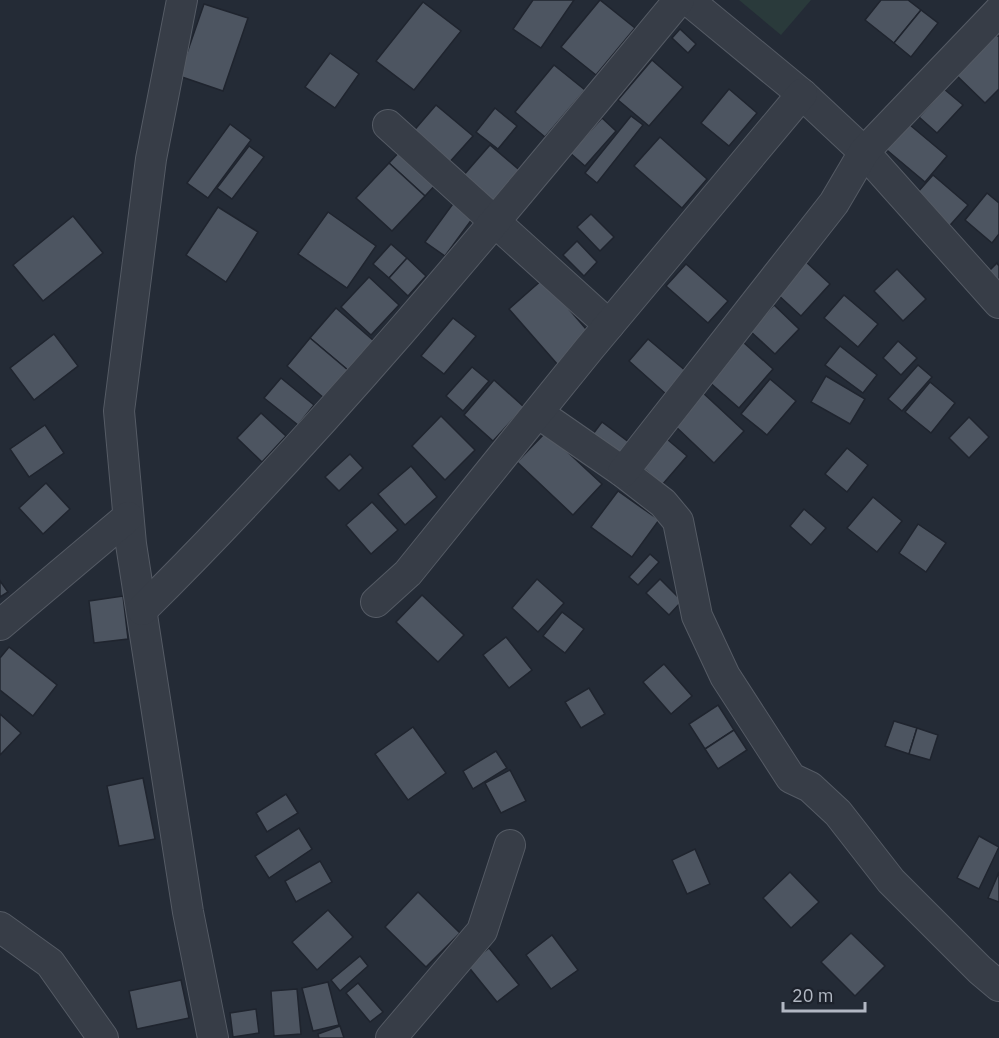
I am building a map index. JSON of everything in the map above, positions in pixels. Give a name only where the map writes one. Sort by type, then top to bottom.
[{"type":"street","points":[[182,0],[151,159],[119,411],[128,516],[142,610],[188,912],[213,1038]]},
{"type":"street","points":[[142,610],[222,531],[452,275],[679,0]]},
{"type":"street","points":[[688,0],[801,94],[864,152],[999,303]]},
{"type":"street","points":[[623,472],[834,202],[864,152],[999,11]]},
{"type":"street","points":[[376,602],[408,573],[609,325],[801,94]]},
{"type":"street","points":[[388,125],[609,325]]},
{"type":"street","points":[[538,413],[623,472],[663,503],[678,521],[697,616],[725,676],[791,778],[810,787],[838,813],[891,880],[980,970],[999,986]]},
{"type":"street","points":[[0,626],[128,516]]},
{"type":"street","points":[[391,1038],[482,931],[510,845]]},
{"type":"street","points":[[0,927],[50,963],[102,1038]]},
{"type":"shaded area","points":[[739,0],[811,0],[781,35]]},
{"type":"building","points":[[533,0],[574,0],[541,48],[513,29]]},
{"type":"building","points":[[600,0],[635,28],[596,75],[561,47]]},
{"type":"building","points":[[881,0],[908,0],[921,10],[894,43],[865,20]]},
{"type":"building","points":[[423,2],[461,31],[414,90],[376,61]]},
{"type":"building","points":[[204,4],[248,18],[223,91],[179,76]]},
{"type":"building","points":[[921,10],[938,23],[911,57],[894,43]]},
{"type":"building","points":[[680,29],[696,44],[688,53],[672,38]]},
{"type":"building","points":[[990,29],[999,37],[999,89],[985,103],[951,70]]},
{"type":"building","points":[[330,53],[359,74],[335,108],[305,87]]},
{"type":"building","points":[[652,60],[683,87],[649,126],[618,100]]},
{"type":"building","points":[[554,65],[585,90],[545,137],[515,112]]},
{"type":"building","points":[[729,89],[757,113],[729,146],[701,123]]},
{"type":"building","points":[[944,89],[963,105],[937,133],[919,117]]},
{"type":"building","points":[[436,105],[473,136],[447,165],[411,134]]},
{"type":"building","points":[[495,108],[517,126],[498,149],[476,132]]},
{"type":"building","points":[[631,116],[643,125],[597,183],[585,173]]},
{"type":"building","points":[[602,118],[616,131],[585,166],[570,153]]},
{"type":"building","points":[[904,120],[947,156],[925,182],[882,146]]},
{"type":"building","points":[[230,124],[251,140],[208,198],[187,183]]},
{"type":"building","points":[[660,137],[707,179],[682,208],[634,166]]},
{"type":"building","points":[[490,145],[524,174],[496,207],[462,177]]},
{"type":"building","points":[[249,146],[264,157],[232,199],[217,188]]},
{"type":"building","points":[[403,148],[439,181],[425,196],[389,163]]},
{"type":"building","points":[[389,163],[425,196],[392,231],[356,198]]},
{"type":"building","points":[[933,175],[968,205],[944,232],[909,202]]},
{"type":"building","points":[[987,193],[999,203],[999,234],[992,243],[965,220]]},
{"type":"building","points":[[455,201],[475,215],[445,256],[425,242]]},
{"type":"building","points":[[218,207],[258,232],[226,282],[186,255]]},
{"type":"building","points":[[328,212],[376,246],[347,288],[298,254]]},
{"type":"building","points":[[591,214],[614,237],[600,251],[577,227]]},
{"type":"building","points":[[73,216],[103,253],[43,301],[13,265]]},
{"type":"building","points":[[577,241],[597,262],[584,276],[563,255]]},
{"type":"building","points":[[391,244],[407,258],[389,278],[373,264]]},
{"type":"building","points":[[407,258],[426,276],[408,296],[389,278]]},
{"type":"building","points":[[805,261],[830,284],[801,316],[776,293]]},
{"type":"building","points":[[997,263],[999,266],[999,288],[986,274]]},
{"type":"building","points":[[686,264],[728,301],[708,323],[666,286]]},
{"type":"building","points":[[897,269],[926,299],[903,321],[874,291]]},
{"type":"building","points":[[369,277],[399,305],[371,335],[341,307]]},
{"type":"building","points":[[543,279],[592,336],[558,365],[509,309]]},
{"type":"building","points":[[844,295],[878,324],[858,347],[824,318]]},
{"type":"building","points":[[774,305],[799,329],[775,354],[750,331]]},
{"type":"building","points":[[336,308],[374,341],[349,371],[310,338]]},
{"type":"building","points":[[453,318],[476,336],[444,374],[421,356]]},
{"type":"building","points":[[54,334],[78,366],[34,400],[10,368]]},
{"type":"building","points":[[310,338],[349,371],[325,399],[287,366]]},
{"type":"building","points":[[648,339],[687,372],[667,395],[629,361]]},
{"type":"building","points":[[898,341],[917,358],[901,375],[883,358]]},
{"type":"building","points":[[743,342],[773,369],[739,408],[708,381]]},
{"type":"building","points":[[840,346],[877,375],[863,393],[825,365]]},
{"type":"building","points":[[918,365],[932,377],[902,411],[888,399]]},
{"type":"building","points":[[472,367],[489,381],[463,411],[446,396]]},
{"type":"building","points":[[826,376],[865,399],[850,424],[811,402]]},
{"type":"building","points":[[281,378],[314,405],[298,425],[264,398]]},
{"type":"building","points":[[770,379],[796,401],[767,435],[741,414]]},
{"type":"building","points":[[494,380],[524,407],[493,441],[464,415]]},
{"type":"building","points":[[930,382],[955,403],[931,433],[905,412]]},
{"type":"building","points":[[702,392],[744,431],[714,463],[673,424]]},
{"type":"building","points":[[261,413],[286,436],[262,462],[237,438]]},
{"type":"building","points":[[441,416],[475,450],[445,480],[412,446]]},
{"type":"building","points":[[969,417],[989,437],[969,458],[949,438]]},
{"type":"building","points":[[602,422],[630,443],[618,459],[590,438]]},
{"type":"building","points":[[45,425],[64,453],[29,477],[10,449]]},
{"type":"building","points":[[546,432],[602,484],[573,515],[517,462]]},
{"type":"building","points":[[661,434],[687,456],[662,485],[637,462]]},
{"type":"building","points":[[847,448],[868,465],[847,492],[825,474]]},
{"type":"building","points":[[350,454],[363,468],[339,491],[325,477]]},
{"type":"building","points":[[411,466],[437,497],[405,525],[378,494]]},
{"type":"building","points":[[46,483],[70,509],[43,534],[19,508]]},
{"type":"building","points":[[618,491],[659,520],[632,557],[591,527]]},
{"type":"building","points":[[873,497],[902,521],[877,552],[847,528]]},
{"type":"building","points":[[372,502],[398,530],[371,554],[346,525]]},
{"type":"building","points":[[804,509],[826,528],[811,545],[790,526]]},
{"type":"building","points":[[918,524],[946,543],[926,572],[899,553]]},
{"type":"building","points":[[650,554],[659,562],[638,585],[629,577]]},
{"type":"building","points":[[537,579],[564,603],[538,632],[512,608]]},
{"type":"building","points":[[660,579],[682,601],[669,615],[646,593]]},
{"type":"building","points":[[0,581],[8,592],[0,597]]},
{"type":"building","points":[[422,595],[464,635],[438,662],[396,622]]},
{"type":"building","points":[[123,596],[128,639],[94,643],[89,601]]},
{"type":"building","points":[[562,612],[584,629],[565,653],[543,636]]},
{"type":"building","points":[[506,637],[532,670],[509,688],[483,655]]},
{"type":"building","points":[[9,647],[57,685],[33,716],[0,690],[0,658]]},
{"type":"building","points":[[664,664],[692,696],[671,714],[643,682]]},
{"type":"building","points":[[589,688],[605,714],[581,728],[565,702]]},
{"type":"building","points":[[718,705],[734,730],[705,749],[689,724]]},
{"type":"building","points":[[0,714],[21,733],[0,755]]},
{"type":"building","points":[[894,721],[917,728],[909,754],[885,746]]},
{"type":"building","points":[[413,727],[446,773],[408,800],[375,754]]},
{"type":"building","points":[[917,728],[938,735],[930,760],[909,754]]},
{"type":"building","points":[[734,730],[747,750],[718,769],[705,749]]},
{"type":"building","points":[[496,751],[507,768],[473,789],[463,771]]},
{"type":"building","points":[[510,770],[526,801],[501,813],[485,783]]},
{"type":"building","points":[[143,778],[155,839],[119,846],[107,786]]},
{"type":"building","points":[[286,794],[298,813],[267,832],[256,813]]},
{"type":"building","points":[[299,828],[312,849],[269,878],[255,856]]},
{"type":"building","points":[[979,836],[999,847],[979,889],[957,878]]},
{"type":"building","points":[[695,849],[710,884],[687,894],[672,860]]},
{"type":"building","points":[[320,861],[332,882],[296,902],[285,881]]},
{"type":"building","points":[[790,872],[819,902],[791,928],[763,898]]},
{"type":"building","points":[[999,872],[999,902],[988,898]]},
{"type":"building","points":[[418,892],[460,933],[426,967],[385,927]]},
{"type":"building","points":[[328,910],[353,937],[317,970],[292,942]]},
{"type":"building","points":[[851,933],[885,966],[855,996],[821,962]]},
{"type":"building","points":[[552,935],[578,970],[551,989],[526,955]]},
{"type":"building","points":[[489,948],[519,985],[497,1002],[467,965]]},
{"type":"building","points":[[360,956],[368,966],[340,991],[331,980]]},
{"type":"building","points":[[181,980],[189,1018],[137,1029],[129,991]]},
{"type":"building","points":[[328,982],[339,1025],[313,1031],[302,988]]},
{"type":"building","points":[[358,983],[383,1012],[370,1022],[346,993]]},
{"type":"building","points":[[297,989],[301,1034],[274,1036],[271,991]]},
{"type":"building","points":[[256,1009],[259,1033],[233,1037],[230,1013]]},
{"type":"building","points":[[340,1026],[344,1038],[319,1038],[318,1034]]}]
